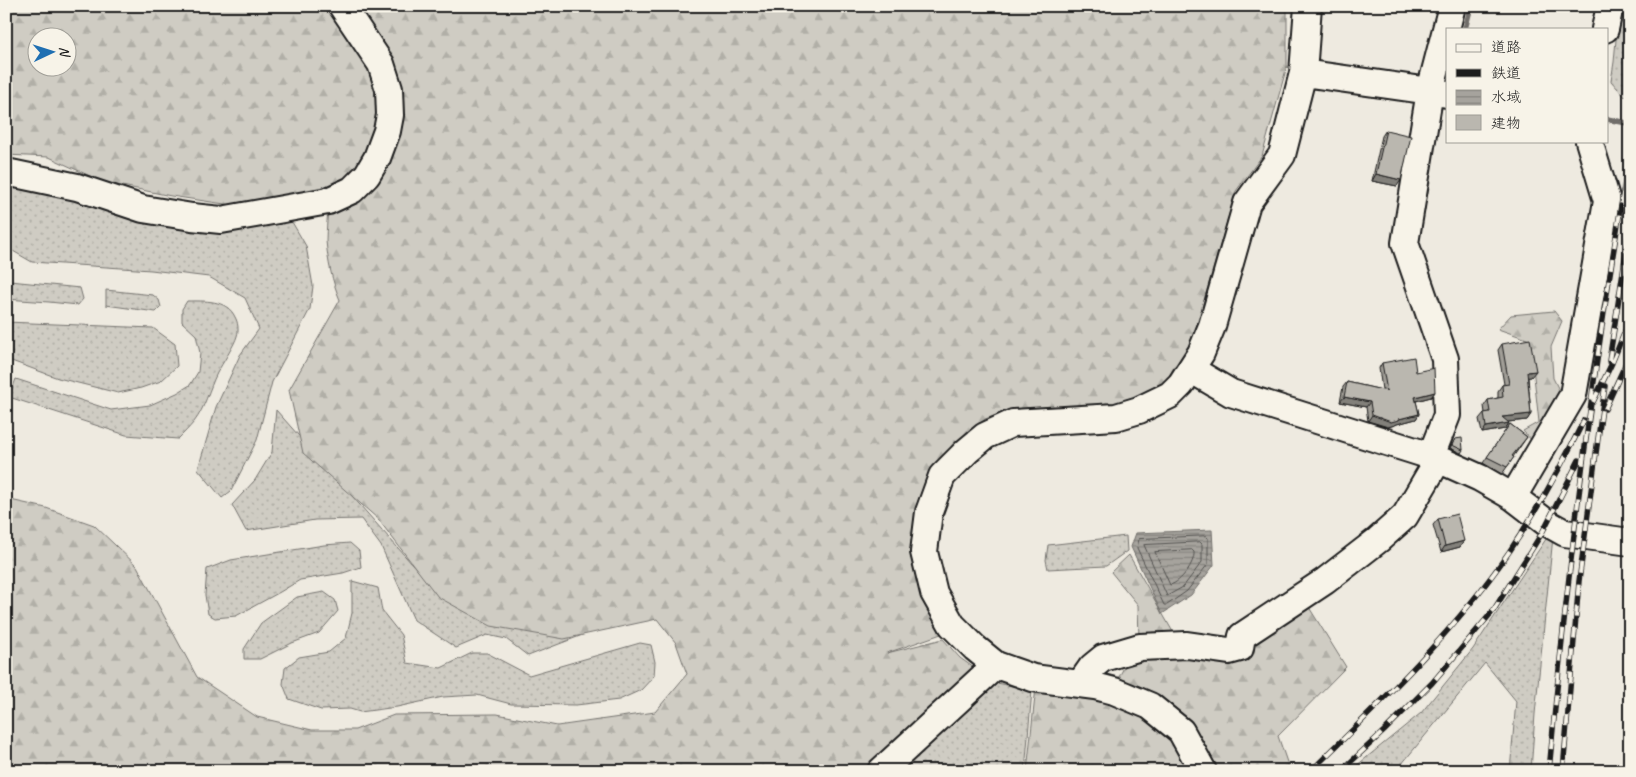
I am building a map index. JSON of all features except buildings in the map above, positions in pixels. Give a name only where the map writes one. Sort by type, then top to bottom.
[{"type":"street","points":[[6,172],[77,187],[143,208],[221,220],[328,201],[352,190],[367,175],[377,158],[388,130],[390,115],[389,89],[381,64],[342,6]]},
{"type":"street","points":[[1203,771],[1181,731],[1150,706],[1114,691],[1080,684],[1033,678],[996,665],[975,648],[952,625],[934,593],[924,552],[929,512],[942,476],[985,436],[1013,424],[1116,416],[1139,410],[1170,395],[1192,370],[1212,326],[1247,202],[1282,155],[1303,73],[1308,6]]},
{"type":"street","points":[[1449,28],[1452,6]]},
{"type":"street","points":[[1605,28],[1610,6]]},
{"type":"street","points":[[1080,684],[1092,667],[1103,658],[1140,647],[1187,645],[1229,651],[1240,648],[1242,636],[1325,581],[1378,540],[1405,516],[1434,458],[1447,415],[1445,359],[1405,243],[1439,92],[1446,46]]},
{"type":"street","points":[[1303,73],[1439,92]]},
{"type":"street","points":[[1513,497],[1573,395],[1607,201],[1589,142]]},
{"type":"street","points":[[1192,370],[1231,394],[1434,458],[1480,478],[1513,497],[1547,523],[1565,533],[1630,542]]},
{"type":"street","points":[[881,771],[967,694],[996,665]]},
{"type":"green space","points":[[6,6],[1287,6],[1287,66],[1262,156],[1236,191],[1185,365],[1168,386],[1136,404],[1011,410],[985,419],[935,467],[919,506],[944,633],[887,653],[943,639],[960,658],[974,668],[864,771],[6,771],[6,499],[46,508],[94,525],[137,566],[197,677],[257,717],[312,730],[355,730],[394,715],[497,714],[557,726],[655,712],[687,674],[676,643],[657,619],[564,639],[491,626],[438,597],[378,519],[303,453],[289,390],[340,300],[329,264],[327,249],[328,201],[272,211],[171,196],[103,182],[49,157],[6,155]]},
{"type":"green space","points":[[1619,6],[1630,6],[1630,89],[1625,97],[1611,81]]},
{"type":"green space","points":[[6,172],[235,230],[292,222],[306,246],[313,286],[310,309],[272,382],[257,440],[231,491],[222,498],[198,469],[216,407],[240,355],[259,329],[245,298],[209,277],[151,270],[32,262],[6,247]]},
{"type":"green space","points":[[6,279],[10,281],[80,288],[83,299],[78,305],[6,299]]},
{"type":"green space","points":[[106,290],[153,295],[159,300],[161,307],[156,312],[106,305]]},
{"type":"green space","points":[[187,301],[214,302],[227,307],[236,319],[238,331],[236,340],[217,373],[201,411],[194,422],[178,439],[126,435],[9,397],[16,379],[111,410],[150,405],[177,393],[190,385],[198,372],[200,353],[196,335],[182,322],[182,309]]},
{"type":"green space","points":[[1554,311],[1562,321],[1551,347],[1553,378],[1560,392],[1533,442],[1523,431],[1539,422],[1530,340],[1498,329],[1511,315]]},
{"type":"green space","points":[[6,322],[153,328],[175,344],[177,366],[161,381],[118,393],[58,378],[6,359]]},
{"type":"green space","points":[[276,410],[428,582],[585,634],[528,656],[506,639],[487,635],[456,648],[414,620],[381,546],[361,519],[315,520],[246,531],[232,505],[255,480],[272,452]]},
{"type":"green space","points":[[1554,527],[1531,771],[1510,771],[1516,701],[1485,663],[1396,771],[1350,771],[1421,713],[1473,649]]},
{"type":"green space","points":[[1126,536],[1127,551],[1106,566],[1048,569],[1046,560],[1048,545]]},
{"type":"green space","points":[[350,543],[359,551],[361,567],[343,573],[300,580],[236,616],[215,618],[208,614],[205,595],[207,569],[231,560],[324,545]]},
{"type":"green space","points":[[1129,555],[1181,646],[1239,647],[1302,596],[1346,667],[1278,736],[1290,771],[1213,771],[1118,679],[1139,638],[1138,605],[1111,572]]},
{"type":"green space","points":[[352,581],[378,588],[382,611],[401,635],[407,663],[441,668],[472,653],[487,653],[529,675],[640,643],[651,645],[655,662],[654,676],[641,690],[619,700],[576,705],[511,704],[477,695],[443,697],[397,707],[360,712],[350,709],[321,710],[289,699],[283,684],[285,668],[299,657],[329,652],[346,638],[352,613]]},
{"type":"green space","points":[[324,592],[335,600],[338,611],[319,633],[292,643],[260,659],[244,659],[244,649],[261,623],[297,597]]},
{"type":"green space","points":[[997,683],[1032,690],[1025,771],[900,771]]},
{"type":"green space","points":[[1036,687],[1113,700],[1177,737],[1191,771],[1027,771]]},
{"type":"water","points":[[1212,530],[1214,565],[1191,595],[1162,614],[1131,547],[1136,533]]},
{"type":"waterway","points":[[1465,28],[1471,6]]},
{"type":"waterway","points":[[1608,119],[1627,123]]},
{"type":"railway","points":[[1549,771],[1583,461],[1630,153]]},
{"type":"railway","points":[[1609,361],[1630,227]]},
{"type":"railway","points":[[1593,402],[1630,319]]},
{"type":"railway","points":[[1605,409],[1630,354]]},
{"type":"railway","points":[[1563,771],[1579,581],[1605,386]]},
{"type":"railway","points":[[1311,771],[1416,666],[1488,581],[1539,504],[1584,420]]},
{"type":"railway","points":[[1341,771],[1432,683],[1493,611],[1542,533],[1579,460]]}]
